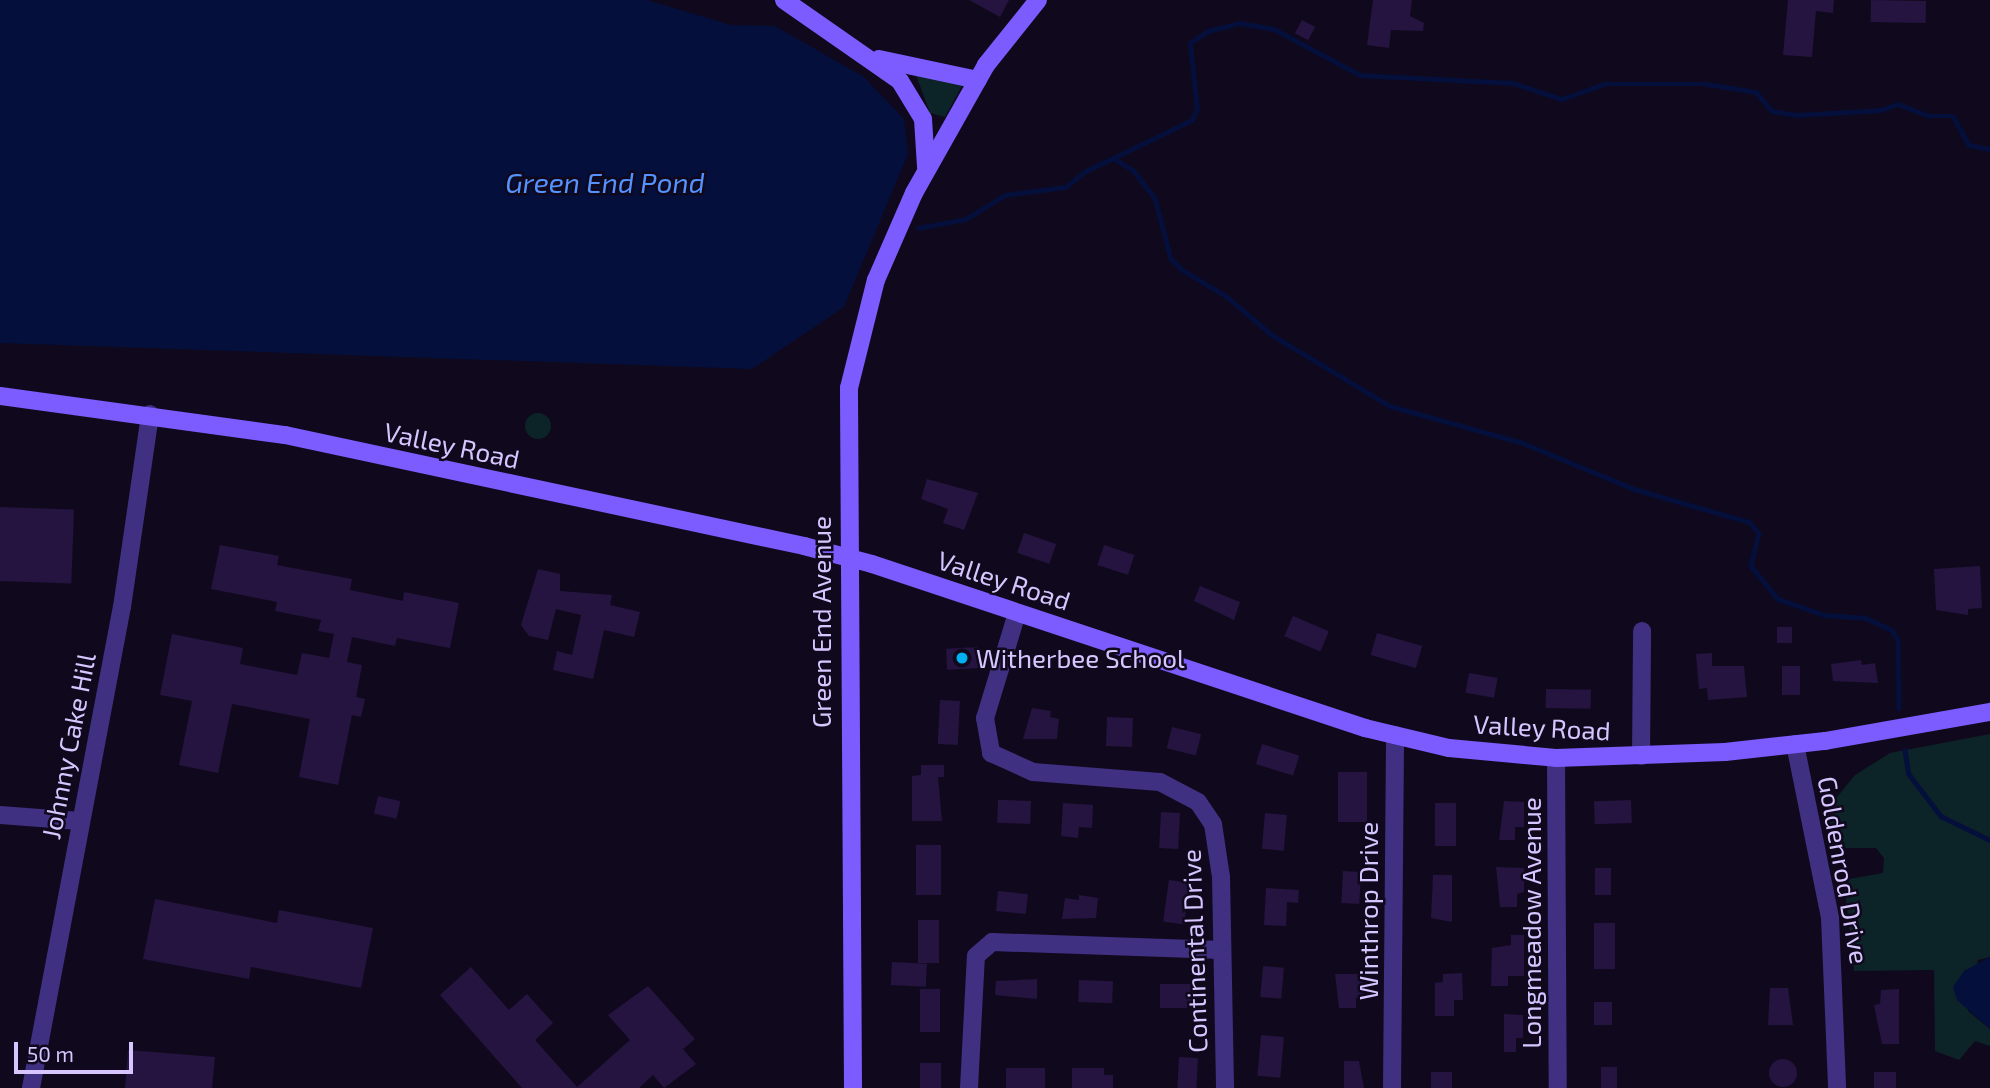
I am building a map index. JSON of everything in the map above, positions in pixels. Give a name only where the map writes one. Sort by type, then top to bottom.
[{"type":"main road","name":"Green End Avenue","points":[[784,0],[870,57],[900,81],[923,120],[926,170]]},
{"type":"main road","points":[[978,80],[1038,0]]},
{"type":"main road","name":"Green End Avenue","points":[[853,1088],[849,388],[861,327],[926,170],[978,80],[870,57]]},
{"type":"main road","name":"Valley Road","points":[[0,396],[150,414],[285,435],[848,558],[1395,735],[1449,748],[1556,758],[1641,756],[1795,744],[1990,712]]},
{"type":"street","name":"Johnny Cake Hill","points":[[31,1088],[122,607],[150,414]]},
{"type":"street","name":"Continental Drive","points":[[1017,613],[985,718],[990,753],[1033,772],[1160,782],[1198,802],[1213,824],[1222,950],[1225,1088]]},
{"type":"street","points":[[1641,756],[1642,631]]},
{"type":"street","name":"Winthrop Drive","points":[[1392,1088],[1395,735]]},
{"type":"street","name":"Goldenrod Drive","points":[[1795,744],[1830,918],[1838,1088]]},
{"type":"street","name":"Longmeadow Avenue","points":[[1556,758],[1558,1088]]},
{"type":"street","points":[[0,815],[80,821]]},
{"type":"street","points":[[969,1088],[976,957],[992,943],[1222,950]]},
{"type":"green space","points":[[916,75],[963,84],[945,117],[930,113]]},
{"type":"green space","points":[[538,413],[547,417],[551,426],[547,435],[538,439],[529,435],[525,426],[529,417]]},
{"type":"green space","points":[[1990,734],[1990,957],[1978,960],[1968,1011],[1990,1029],[1990,1046],[1975,1041],[1959,1060],[1935,1051],[1934,970],[1854,971],[1844,880],[1883,873],[1884,858],[1876,848],[1831,848],[1829,807],[1855,775],[1890,753]]},
{"type":"water","name":"Green End Pond","points":[[0,0],[647,0],[731,25],[775,26],[864,77],[904,119],[908,154],[844,307],[752,369],[0,343]]},
{"type":"water","points":[[1990,957],[1990,1029],[1957,1000],[1953,987],[1964,971]]},
{"type":"building","points":[[969,0],[1009,0],[1000,17]]},
{"type":"building","points":[[1373,0],[1412,0],[1410,16],[1424,23],[1423,31],[1391,30],[1389,48],[1367,45]]},
{"type":"building","points":[[1788,0],[1834,0],[1833,13],[1816,11],[1812,57],[1783,55]]},
{"type":"building","points":[[1871,0],[1926,1],[1926,23],[1871,22]]},
{"type":"building","points":[[1302,20],[1315,27],[1308,40],[1295,33]]},
{"type":"building","points":[[927,479],[978,493],[964,530],[943,523],[948,509],[921,499]]},
{"type":"building","points":[[0,507],[74,510],[71,584],[0,581]]},
{"type":"building","points":[[1024,533],[1056,544],[1049,564],[1017,553]]},
{"type":"building","points":[[220,545],[279,556],[277,565],[352,579],[350,590],[403,601],[404,592],[459,603],[450,648],[397,638],[395,646],[352,637],[347,662],[362,665],[356,697],[365,699],[361,717],[352,715],[338,785],[299,777],[310,719],[232,704],[218,773],[179,765],[192,701],[160,695],[172,634],[243,648],[240,664],[297,675],[302,653],[329,658],[334,634],[318,631],[321,620],[275,611],[277,602],[211,589]]},
{"type":"building","points":[[1104,545],[1134,555],[1128,575],[1098,565]]},
{"type":"building","points":[[1980,566],[1982,608],[1968,609],[1968,615],[1936,610],[1934,569]]},
{"type":"building","points":[[538,569],[560,574],[560,591],[612,595],[610,605],[640,612],[634,637],[604,630],[593,679],[553,670],[557,651],[572,655],[581,615],[556,609],[548,640],[529,636],[521,625]]},
{"type":"building","points":[[1200,586],[1240,602],[1234,620],[1194,601]]},
{"type":"building","points":[[1293,616],[1329,631],[1320,651],[1284,636]]},
{"type":"building","points":[[1777,627],[1792,627],[1792,643],[1777,643]]},
{"type":"building","points":[[1377,633],[1422,646],[1416,668],[1371,655]]},
{"type":"building","name":"Witherbee School","points":[[978,647],[979,668],[947,670],[946,649]]},
{"type":"building","points":[[1712,653],[1712,666],[1744,666],[1747,697],[1708,700],[1707,688],[1699,689],[1696,654]]},
{"type":"building","points":[[1861,660],[1862,665],[1875,663],[1878,683],[1833,681],[1831,664]]},
{"type":"building","points":[[1782,666],[1800,666],[1800,695],[1782,695]]},
{"type":"building","points":[[1469,673],[1498,678],[1494,698],[1466,693]]},
{"type":"building","points":[[1546,689],[1591,690],[1591,709],[1546,708]]},
{"type":"building","points":[[940,700],[960,701],[958,745],[938,744]]},
{"type":"building","points":[[1032,708],[1051,711],[1050,717],[1059,719],[1057,739],[1023,739]]},
{"type":"building","points":[[1107,717],[1133,718],[1132,747],[1106,746]]},
{"type":"building","points":[[1172,727],[1201,734],[1196,756],[1167,748]]},
{"type":"building","points":[[1262,744],[1299,755],[1293,775],[1256,764]]},
{"type":"building","points":[[921,765],[944,765],[944,777],[938,777],[942,821],[912,821],[912,776],[921,775]]},
{"type":"building","points":[[1338,772],[1367,772],[1367,822],[1338,822]]},
{"type":"building","points":[[378,796],[400,801],[396,819],[374,814]]},
{"type":"building","points":[[998,800],[1031,801],[1030,824],[997,823]]},
{"type":"building","points":[[1631,800],[1632,823],[1595,824],[1594,801]]},
{"type":"building","points":[[1504,801],[1524,802],[1524,827],[1515,827],[1515,840],[1499,840]]},
{"type":"building","points":[[1063,803],[1093,805],[1092,828],[1079,827],[1078,838],[1061,836]]},
{"type":"building","points":[[1435,803],[1456,803],[1456,846],[1435,846]]},
{"type":"building","points":[[1161,812],[1180,813],[1178,849],[1159,848]]},
{"type":"building","points":[[1265,813],[1287,815],[1284,851],[1262,849]]},
{"type":"building","points":[[916,845],[941,845],[941,895],[916,895]]},
{"type":"building","points":[[1496,867],[1524,868],[1524,892],[1517,894],[1517,907],[1500,907]]},
{"type":"building","points":[[1595,868],[1611,868],[1611,895],[1595,895]]},
{"type":"building","points":[[1343,871],[1361,872],[1359,904],[1341,903]]},
{"type":"building","points":[[1433,875],[1452,875],[1452,922],[1431,918]]},
{"type":"building","points":[[1169,880],[1190,883],[1184,925],[1163,922]]},
{"type":"building","points":[[1266,888],[1299,890],[1298,903],[1287,902],[1286,926],[1264,925]]},
{"type":"building","points":[[998,891],[1028,894],[1026,914],[996,911]]},
{"type":"building","points":[[1079,895],[1098,898],[1096,918],[1062,919],[1065,898],[1079,900]]},
{"type":"building","points":[[155,899],[277,923],[279,910],[373,928],[361,988],[251,967],[249,979],[143,959]]},
{"type":"building","points":[[918,920],[939,920],[939,963],[918,963]]},
{"type":"building","points":[[1594,923],[1615,923],[1615,969],[1594,969]]},
{"type":"building","points":[[1511,935],[1524,935],[1524,976],[1508,976],[1508,986],[1491,986],[1492,948],[1511,945]]},
{"type":"building","points":[[892,962],[927,964],[926,987],[891,985]]},
{"type":"building","points":[[1263,966],[1284,968],[1281,999],[1260,997]]},
{"type":"building","points":[[471,967],[509,1010],[527,994],[553,1023],[535,1040],[577,1087],[630,1040],[608,1015],[648,986],[695,1039],[683,1049],[696,1064],[664,1088],[653,1075],[639,1088],[522,1088],[440,995]]},
{"type":"building","points":[[1462,973],[1463,1000],[1454,1000],[1454,1016],[1435,1016],[1435,983],[1443,982],[1443,974]]},
{"type":"building","points":[[1335,974],[1366,974],[1366,998],[1356,998],[1356,1008],[1339,1008]]},
{"type":"building","points":[[1037,979],[1037,999],[995,995],[996,981]]},
{"type":"building","points":[[1079,980],[1113,981],[1112,1003],[1078,1002]]},
{"type":"building","points":[[1160,984],[1196,984],[1196,1008],[1160,1008]]},
{"type":"building","points":[[1770,988],[1788,988],[1793,1025],[1768,1025]]},
{"type":"building","points":[[920,989],[940,989],[940,1032],[920,1032]]},
{"type":"building","points":[[1899,989],[1899,1044],[1882,1044],[1874,1005],[1880,1004],[1881,990]]},
{"type":"building","points":[[1594,1002],[1612,1002],[1612,1025],[1594,1025]]},
{"type":"building","points":[[1504,1014],[1523,1015],[1523,1038],[1516,1038],[1516,1052],[1504,1052]]},
{"type":"building","points":[[1261,1035],[1284,1037],[1280,1078],[1257,1076]]},
{"type":"building","points":[[128,1050],[215,1057],[212,1088],[125,1088]]},
{"type":"building","points":[[1179,1057],[1198,1058],[1196,1088],[1177,1088]]},
{"type":"building","points":[[1783,1059],[1793,1063],[1797,1073],[1793,1083],[1783,1087],[1773,1083],[1769,1073],[1773,1063]]},
{"type":"building","points":[[1344,1061],[1359,1061],[1364,1088],[1344,1088]]},
{"type":"building","points":[[920,1063],[941,1063],[941,1088],[920,1088]]},
{"type":"building","points":[[1601,1067],[1617,1067],[1617,1088],[1601,1088]]},
{"type":"building","points":[[1006,1068],[1045,1068],[1045,1088],[1006,1088]]},
{"type":"building","points":[[1072,1068],[1104,1068],[1104,1075],[1113,1075],[1113,1088],[1072,1088]]},
{"type":"building","points":[[1431,1072],[1452,1072],[1452,1088],[1431,1088]]},
{"type":"building","points":[[1874,1072],[1896,1072],[1896,1088],[1874,1088]]},
{"type":"waterway","points":[[918,228],[966,219],[1005,195],[1066,187],[1084,172],[1192,120],[1197,109],[1190,43],[1208,31],[1240,23],[1274,29],[1360,75],[1513,83],[1562,99],[1604,84],[1707,84],[1756,92],[1772,111],[1797,115],[1881,110],[1898,104],[1929,116],[1953,116],[1969,145],[1990,149]]},
{"type":"waterway","points":[[1113,158],[1133,170],[1155,198],[1171,259],[1184,271],[1226,296],[1272,335],[1390,406],[1523,443],[1634,489],[1749,522],[1759,533],[1751,566],[1778,599],[1825,615],[1866,618],[1892,630],[1898,640],[1899,708]]},
{"type":"waterway","points":[[1905,750],[1909,774],[1941,816],[1990,840]]},
{"type":"place","name":"Witherbee School","points":[[962,658]]}]
